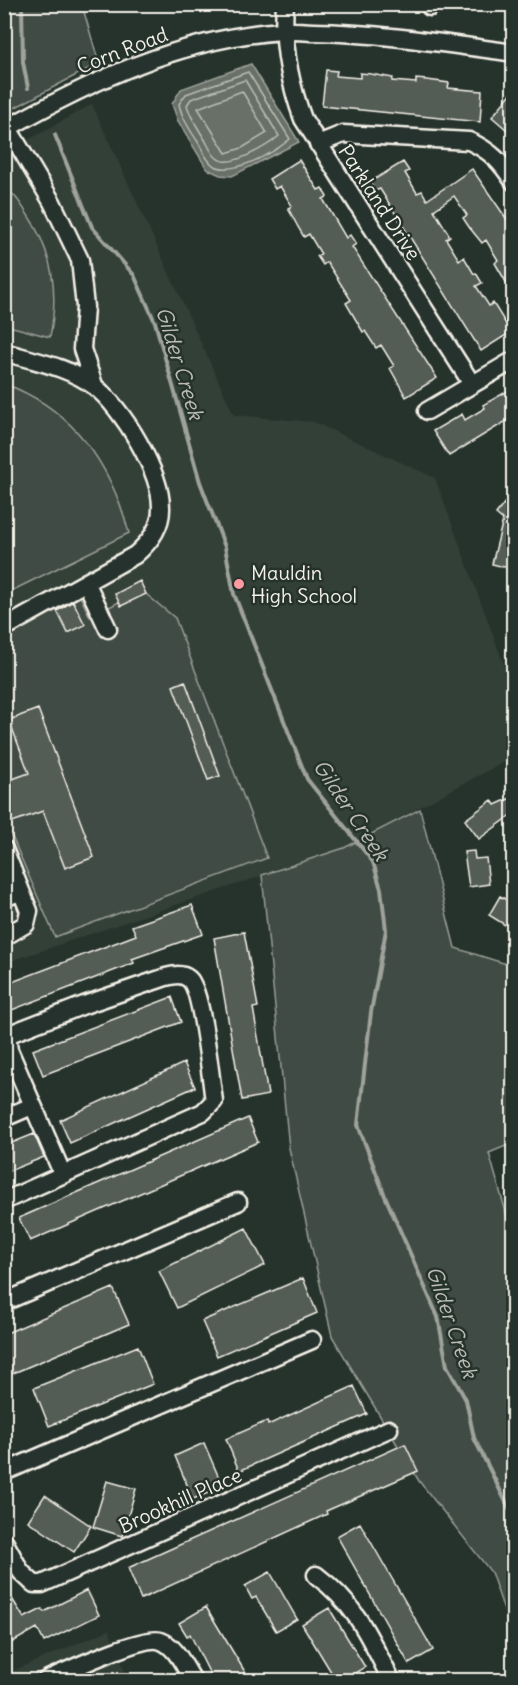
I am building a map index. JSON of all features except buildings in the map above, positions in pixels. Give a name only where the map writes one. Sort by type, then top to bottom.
[{"type":"street","name":"Parkland Drive","points":[[285,4],[283,31],[292,88],[303,119],[472,384]]},
{"type":"street","name":"Corn Road","points":[[6,129],[87,85],[131,66],[216,41],[283,31],[345,33],[513,53]]},
{"type":"street","points":[[6,129],[52,202],[80,260],[85,307],[82,349],[94,386]]},
{"type":"street","points":[[318,144],[342,134],[469,141],[486,148],[500,160],[513,182]]},
{"type":"street","points":[[4,352],[72,373],[94,386],[108,398],[144,454],[159,488],[161,509],[156,530],[148,543],[135,555],[4,628]]},
{"type":"street","points":[[427,411],[513,360]]},
{"type":"street","points":[[86,582],[108,629]]},
{"type":"street","points":[[4,849],[29,911],[26,924],[4,937]]},
{"type":"street","points":[[4,898],[21,891]]},
{"type":"street","points":[[4,1201],[212,1106],[208,1062],[196,988],[185,976],[166,977],[84,1005],[6,1036],[9,1050],[32,1106],[63,1174]]},
{"type":"street","points":[[4,1118],[32,1106]]},
{"type":"street","points":[[4,1302],[238,1202]]},
{"type":"street","points":[[4,1472],[312,1340]]},
{"type":"street","name":"Brookhill Place","points":[[4,1541],[21,1572],[34,1584],[42,1584],[389,1429]]},
{"type":"street","points":[[316,1575],[336,1590],[360,1619],[392,1680]]},
{"type":"street","points":[[46,1680],[146,1640],[159,1640],[173,1649],[193,1680]]},
{"type":"shaded area","points":[[5,4],[82,5],[99,63],[5,113]]},
{"type":"shaded area","name":"Mauldin High School","points":[[92,104],[234,415],[314,422],[435,478],[513,689],[513,757],[344,848],[5,963],[5,153]]},
{"type":"shaded area","points":[[4,189],[14,196],[26,212],[48,257],[54,304],[50,337],[5,325]]},
{"type":"shaded area","points":[[5,384],[51,408],[86,442],[112,485],[129,533],[5,594]]},
{"type":"shaded area","points":[[79,594],[90,617],[119,602],[146,594],[175,618],[267,858],[55,937],[13,839],[5,831],[4,636]]},
{"type":"shaded area","points":[[420,809],[455,948],[513,966],[513,1143],[489,1153],[513,1237],[513,1636],[491,1572],[419,1481],[332,1336],[289,1148],[262,875],[344,848]]},
{"type":"shaded area","points":[[109,1630],[128,1680],[5,1680],[5,1674]]},
{"type":"water","points":[[251,64],[299,142],[232,176],[220,175],[207,169],[178,121],[172,104],[181,89]]},
{"type":"waterway","name":"Gilder Creek","points":[[22,4],[23,62],[28,88]]},
{"type":"waterway","name":"Gilder Creek","points":[[55,135],[92,227],[134,275],[155,322],[200,482],[225,547],[234,594],[307,779],[373,862],[381,889],[386,930],[371,1012],[358,1125],[385,1196],[438,1317],[447,1366],[466,1400],[474,1438],[514,1518]]},
{"type":"place","name":"Mauldin High School","points":[[239,584]]}]
